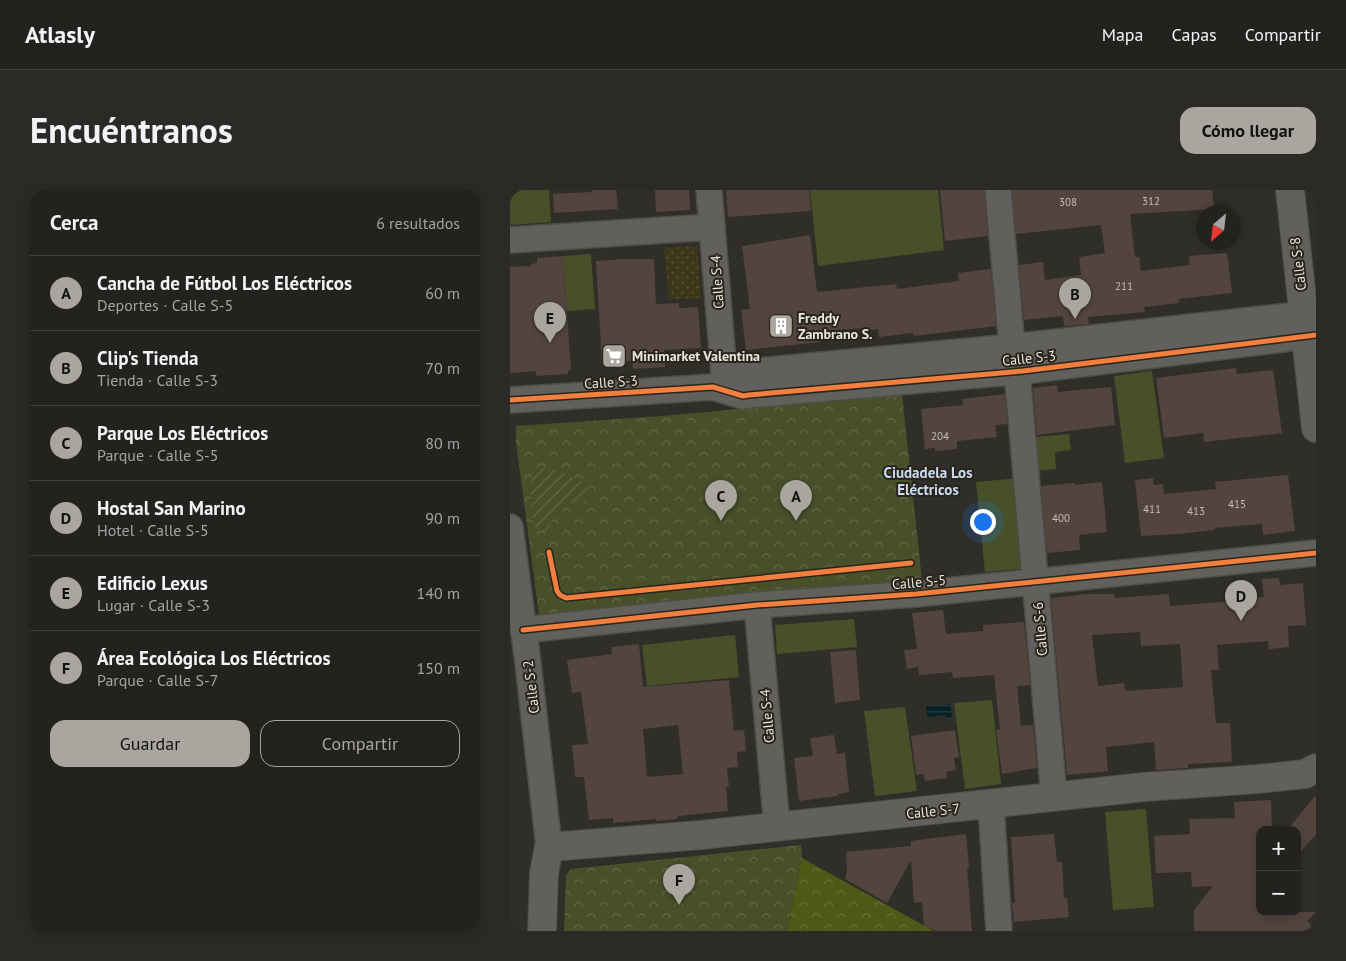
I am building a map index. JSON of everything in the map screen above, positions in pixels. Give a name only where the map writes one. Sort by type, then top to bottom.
[{"type":"street","name":"Calle S-4","points":[[709,190],[718,380]]},
{"type":"street","points":[[998,190],[1016,347]]},
{"type":"street","name":"Calle S-8","points":[[1290,190],[1311,324],[1316,428]]},
{"type":"street","points":[[510,240],[712,227]]},
{"type":"street","name":"Calle S-3","points":[[510,400],[718,380],[1016,347],[1311,324]]},
{"type":"street","name":"Calle S-3","points":[[718,380],[743,396],[1020,371],[1311,324]]},
{"type":"street","name":"Calle S-6","points":[[1016,347],[1020,371],[1054,797]]},
{"type":"street","name":"Calle S-2","points":[[510,527],[549,847]]},
{"type":"street","name":"Calle S-5","points":[[523,630],[757,605],[916,594],[1316,553]]},
{"type":"street","name":"Calle S-4","points":[[757,605],[777,827]]},
{"type":"street","name":"Calle S-7","points":[[549,847],[777,827],[1144,788],[1258,779],[1305,774],[1316,768]]},
{"type":"street","points":[[991,804],[999,931]]},
{"type":"street","points":[[542,931],[544,873],[549,847]]},
{"type":"green space","points":[[510,190],[549,190],[551,222],[510,225]]},
{"type":"green space","points":[[810,190],[938,190],[944,250],[818,266]]},
{"type":"green space","points":[[591,254],[595,309],[567,311],[563,256]]},
{"type":"green space","points":[[1152,371],[1164,458],[1125,463],[1114,376]]},
{"type":"green space","points":[[902,394],[922,580],[539,615],[516,442],[516,426],[662,416]]},
{"type":"green space","points":[[1069,434],[1071,450],[1055,452],[1056,469],[1037,471],[1034,437]]},
{"type":"green space","points":[[542,468],[560,471],[585,483],[586,503],[562,505],[555,512],[547,532],[541,531],[532,522],[530,483],[533,474]]},
{"type":"green space","points":[[1020,478],[1029,568],[985,572],[976,482]]},
{"type":"green space","points":[[854,619],[857,647],[777,654],[775,625]]},
{"type":"green space","points":[[735,635],[739,677],[647,686],[642,645]]},
{"type":"green space","points":[[992,700],[1001,784],[965,789],[954,703]]},
{"type":"green space","points":[[905,707],[917,791],[875,796],[864,711]]},
{"type":"green space","points":[[1146,809],[1154,907],[1113,910],[1105,812]]},
{"type":"green space","points":[[801,845],[802,858],[787,931],[564,931],[566,875],[571,869]]},
{"type":"green space","points":[[802,858],[934,931],[787,931]]},
{"type":"sand","points":[[697,246],[701,298],[669,300],[664,248]]},
{"type":"water","points":[[950,704],[952,717],[946,718],[945,715],[927,717],[926,707]]},
{"type":"building","points":[[592,190],[616,190],[618,209],[554,213],[553,194],[592,192]]},
{"type":"building","points":[[655,190],[689,190],[690,210],[656,212]]},
{"type":"building","points":[[726,190],[809,190],[811,211],[728,217]]},
{"type":"building","points":[[940,190],[984,190],[988,236],[945,241]]},
{"type":"building","points":[[1012,190],[1212,190],[1214,205],[1196,205],[1196,210],[1130,214],[1135,257],[1139,257],[1141,271],[1190,265],[1189,256],[1227,253],[1232,293],[1179,299],[1179,303],[1144,307],[1145,312],[1088,317],[1089,324],[1064,326],[1063,316],[1024,320],[1019,265],[1043,262],[1045,280],[1081,275],[1079,257],[1105,253],[1101,225],[1016,234]]},
{"type":"building","points":[[810,235],[817,292],[896,284],[897,289],[959,281],[958,273],[991,269],[996,326],[914,336],[913,333],[879,337],[878,329],[869,330],[869,328],[820,331],[821,342],[746,350],[741,310],[750,309],[742,246]]},
{"type":"building","points":[[563,256],[571,370],[568,370],[568,374],[536,376],[536,371],[510,373],[510,267],[531,266],[531,264],[537,263],[537,258]]},
{"type":"building","points":[[654,259],[656,304],[679,303],[679,308],[698,307],[701,348],[664,350],[665,367],[633,369],[632,361],[602,363],[596,261]]},
{"type":"building","points":[[1236,368],[1237,374],[1273,370],[1282,433],[1204,442],[1203,433],[1164,438],[1156,378]]},
{"type":"building","points":[[1057,385],[1058,392],[1111,387],[1115,425],[1037,435],[1033,388]]},
{"type":"building","points":[[1005,394],[1007,424],[995,425],[997,437],[957,441],[957,449],[935,451],[935,448],[925,449],[921,409],[963,405],[962,399]]},
{"type":"building","points":[[1288,475],[1295,531],[1263,535],[1262,524],[1215,528],[1215,530],[1180,534],[1141,536],[1135,480],[1153,478],[1154,485],[1163,484],[1164,494],[1216,489],[1215,482]]},
{"type":"building","points":[[1102,482],[1107,532],[1079,535],[1080,550],[1047,553],[1041,486]]},
{"type":"building","points":[[1279,578],[1280,585],[1303,583],[1306,625],[1288,626],[1289,647],[1269,649],[1268,641],[1217,645],[1219,670],[1211,670],[1216,723],[1230,723],[1232,762],[1188,764],[1188,768],[1156,770],[1154,742],[1106,747],[1108,771],[1067,775],[1051,598],[1087,594],[1114,594],[1115,598],[1169,594],[1170,606],[1222,602],[1264,597],[1262,579]],"holes":[[[1140,632],[1141,646],[1180,644],[1183,687],[1125,691],[1124,683],[1098,686],[1092,635]]]},
{"type":"building","points":[[943,610],[946,634],[983,631],[983,625],[1024,622],[1030,685],[1017,686],[1021,726],[1033,725],[1037,768],[1002,774],[996,730],[1000,729],[994,675],[953,678],[952,672],[919,675],[918,667],[907,669],[904,650],[917,649],[912,613]]},
{"type":"building","points":[[639,644],[643,687],[729,680],[734,731],[744,730],[746,751],[737,752],[738,767],[727,768],[729,787],[726,787],[728,811],[678,816],[678,819],[656,821],[656,819],[613,823],[613,818],[589,820],[584,777],[575,777],[572,745],[588,744],[581,692],[572,693],[567,660],[612,654],[611,647]],"holes":[[[678,725],[683,774],[647,777],[643,729]]]},
{"type":"building","points":[[856,650],[860,700],[835,703],[830,652]]},
{"type":"building","points":[[955,730],[959,757],[954,758],[956,770],[946,772],[947,778],[925,781],[924,774],[916,775],[911,736]]},
{"type":"building","points":[[834,735],[837,754],[845,753],[849,792],[838,794],[838,796],[799,801],[794,758],[813,756],[810,738]]},
{"type":"building","points":[[1316,795],[1316,834],[1301,851],[1301,826],[1290,826]]},
{"type":"building","points":[[1271,800],[1272,826],[1256,826],[1256,916],[1301,916],[1301,912],[1316,912],[1307,921],[1316,931],[1194,931],[1194,910],[1213,886],[1192,887],[1191,872],[1156,873],[1154,836],[1190,834],[1189,819],[1235,818],[1234,802]]},
{"type":"building","points":[[966,834],[972,931],[936,931],[924,925],[922,902],[914,903],[911,860],[887,903],[845,879],[847,871],[846,852],[911,846],[911,841]]},
{"type":"building","points":[[1054,834],[1057,862],[1062,862],[1064,898],[1067,898],[1069,917],[1014,922],[1012,903],[1015,903],[1011,837]]},
{"type":"cycle path","points":[[510,400],[713,387],[743,396],[1023,371],[1316,335]]},
{"type":"cycle path","points":[[549,552],[557,591],[566,598],[911,563]]},
{"type":"cycle path","points":[[523,630],[757,605],[916,594],[1316,553]]},
{"type":"place","name":"Clip's Tienda","points":[[1075,319]]},
{"type":"place","name":"Freddy Zambrano S.","points":[[781,326]]},
{"type":"place","name":"Edificio Lexus","points":[[550,343]]},
{"type":"place","name":"Minimarket Valentina","points":[[614,356]]},
{"type":"place","name":"Parque Los Eléctricos","points":[[721,521]]},
{"type":"place","name":"Cancha de Fútbol Los Eléctricos","points":[[796,521]]},
{"type":"place","name":"Hostal San Marino","points":[[1241,621]]},
{"type":"place","name":"Área Ecológica Los Eléctricos","points":[[679,905]]},
{"type":"district","name":"Ciudadela Los Eléctricos","points":[[928,482]]}]
